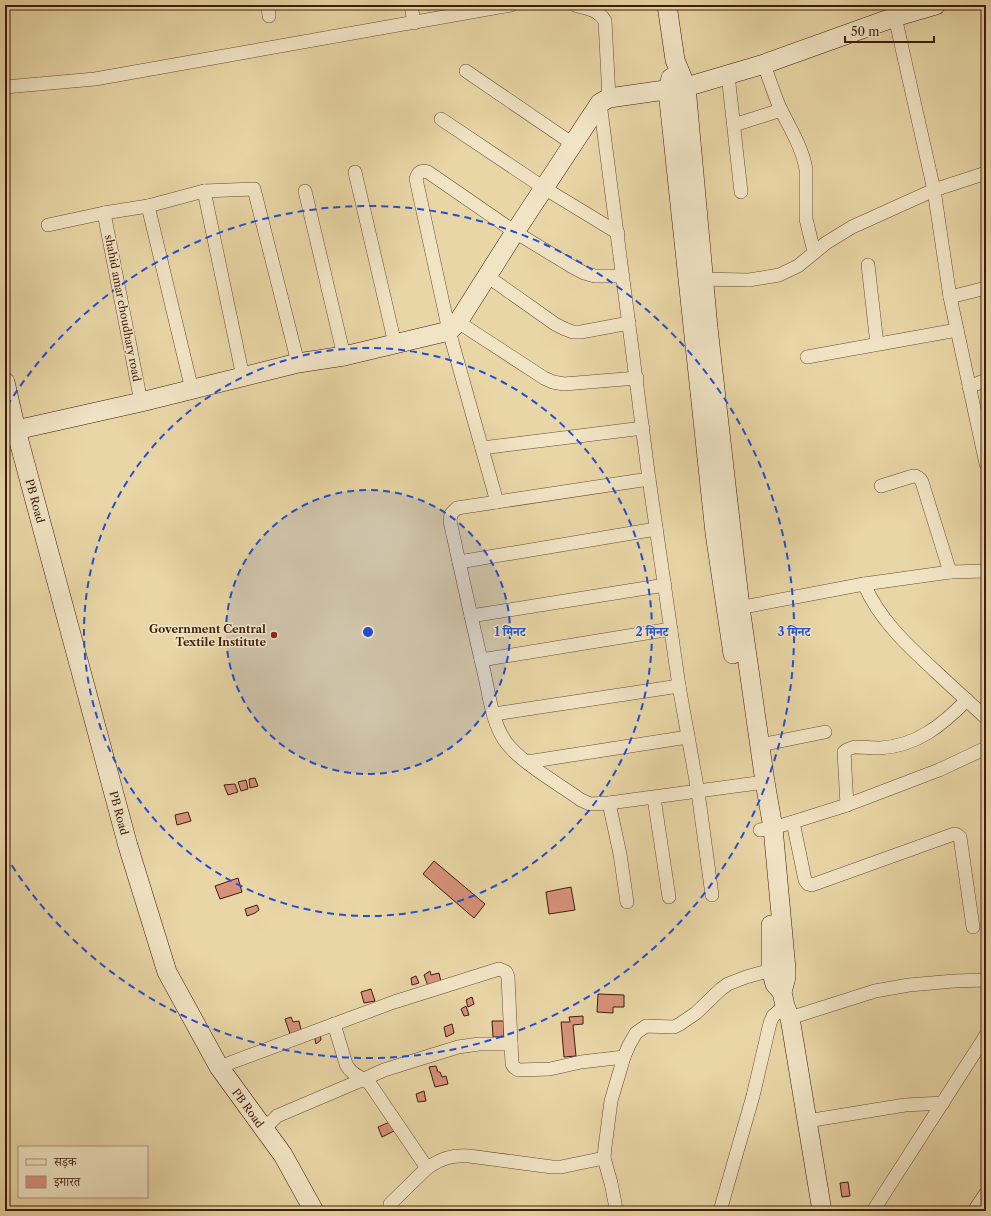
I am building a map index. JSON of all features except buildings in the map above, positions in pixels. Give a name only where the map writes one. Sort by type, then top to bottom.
[{"type":"street","points":[[411,5],[414,23]]},
{"type":"street","points":[[5,87],[95,79],[189,61],[511,5]]},
{"type":"street","points":[[575,5],[592,9],[599,13],[605,21],[605,101],[623,276],[656,529],[679,686],[698,792],[712,895]]},
{"type":"street","points":[[667,5],[675,60],[686,87],[696,279]]},
{"type":"street","points":[[16,430],[141,402],[298,364],[344,356],[395,344],[454,327],[573,144],[605,101],[668,91],[728,75],[764,64],[895,17],[936,5]]},
{"type":"street","points":[[895,17],[934,190],[950,298],[986,464]]},
{"type":"street","points":[[675,60],[668,91],[696,279],[708,328],[723,532],[742,669],[754,735],[766,829],[778,970],[786,977],[786,1005],[822,1211]]},
{"type":"street","points":[[764,64],[776,99],[798,143],[804,160],[806,168],[806,219],[814,252]]},
{"type":"street","points":[[466,71],[573,144]]},
{"type":"street","points":[[728,75],[741,192]]},
{"type":"street","points":[[734,125],[781,110]]},
{"type":"street","points":[[441,119],[544,188],[618,233]]},
{"type":"street","points":[[355,172],[395,344]]},
{"type":"street","points":[[497,502],[482,448],[454,327],[416,179],[417,176],[420,172],[428,172],[515,232],[584,273],[595,276],[623,276]]},
{"type":"street","points":[[696,279],[749,280],[779,275],[798,266],[826,243],[852,227],[934,190],[986,173]]},
{"type":"street","points":[[48,225],[104,213],[148,206],[204,191],[254,189],[298,364]]},
{"type":"street","points":[[204,191],[243,377]]},
{"type":"street","points":[[305,191],[344,356]]},
{"type":"street","points":[[148,206],[192,390]]},
{"type":"street","name":"shahid amar choudhary road","points":[[104,213],[141,402]]},
{"type":"street","points":[[868,265],[877,344]]},
{"type":"street","points":[[487,276],[555,324],[569,331],[581,332],[629,323]]},
{"type":"street","points":[[950,298],[986,288]]},
{"type":"street","points":[[454,327],[553,382],[564,384],[637,378]]},
{"type":"street","points":[[807,357],[957,330]]},
{"type":"street","points":[[969,387],[986,380]]},
{"type":"street","name":"PB Road","points":[[5,382],[16,430],[128,846],[167,972],[219,1067],[282,1155],[314,1211]]},
{"type":"street","points":[[482,448],[643,428]]},
{"type":"street","points":[[881,486],[913,476],[920,478],[950,572]]},
{"type":"street","points":[[649,479],[457,508],[451,514],[450,521],[471,616],[494,714],[500,733],[506,742],[527,762],[581,800],[590,804],[654,798],[759,782]]},
{"type":"street","points":[[459,562],[656,529]]},
{"type":"street","points":[[734,609],[864,584],[950,572],[986,570]]},
{"type":"street","points":[[864,584],[872,602],[894,631],[986,718]]},
{"type":"street","points":[[471,616],[665,585]]},
{"type":"street","points":[[481,660],[671,629]]},
{"type":"street","points":[[494,714],[679,686]]},
{"type":"street","points":[[847,805],[844,752],[846,750],[855,747],[888,747],[914,740],[942,724],[967,700]]},
{"type":"street","points":[[754,735],[825,732]]},
{"type":"street","points":[[527,762],[688,737]]},
{"type":"street","points":[[766,829],[847,805],[939,770],[986,748]]},
{"type":"street","points":[[654,798],[669,897]]},
{"type":"street","points":[[609,803],[620,854],[627,902]]},
{"type":"street","points":[[793,822],[805,880],[808,884],[812,885],[954,834],[957,835],[960,838],[973,927]]},
{"type":"street","points":[[219,1067],[394,1002],[498,969],[506,972],[508,976],[512,1064],[518,1070],[546,1069],[588,1061],[624,1057]]},
{"type":"street","points":[[616,1211],[611,1183],[604,1158],[611,1101],[624,1057],[636,1033],[641,1028],[646,1026],[674,1026],[680,1024],[696,1013],[728,984],[746,977],[778,970]]},
{"type":"street","points":[[720,1211],[773,1016],[786,1005],[909,985],[986,980]]},
{"type":"street","points":[[334,1024],[349,1070],[370,1084],[428,1168]]},
{"type":"street","points":[[873,1211],[986,1035]]},
{"type":"street","points":[[264,1129],[276,1116],[392,1067],[458,1047],[479,1044],[511,1044]]},
{"type":"street","points":[[807,1121],[905,1105],[942,1103]]},
{"type":"street","points":[[391,1211],[390,1204],[428,1168],[442,1160],[457,1156],[552,1167],[566,1166],[604,1158]]},
{"type":"street","points":[[974,1211],[986,1193]]},
{"type":"place","name":"Government Central Textile Institute","points":[[274,635]]}]
